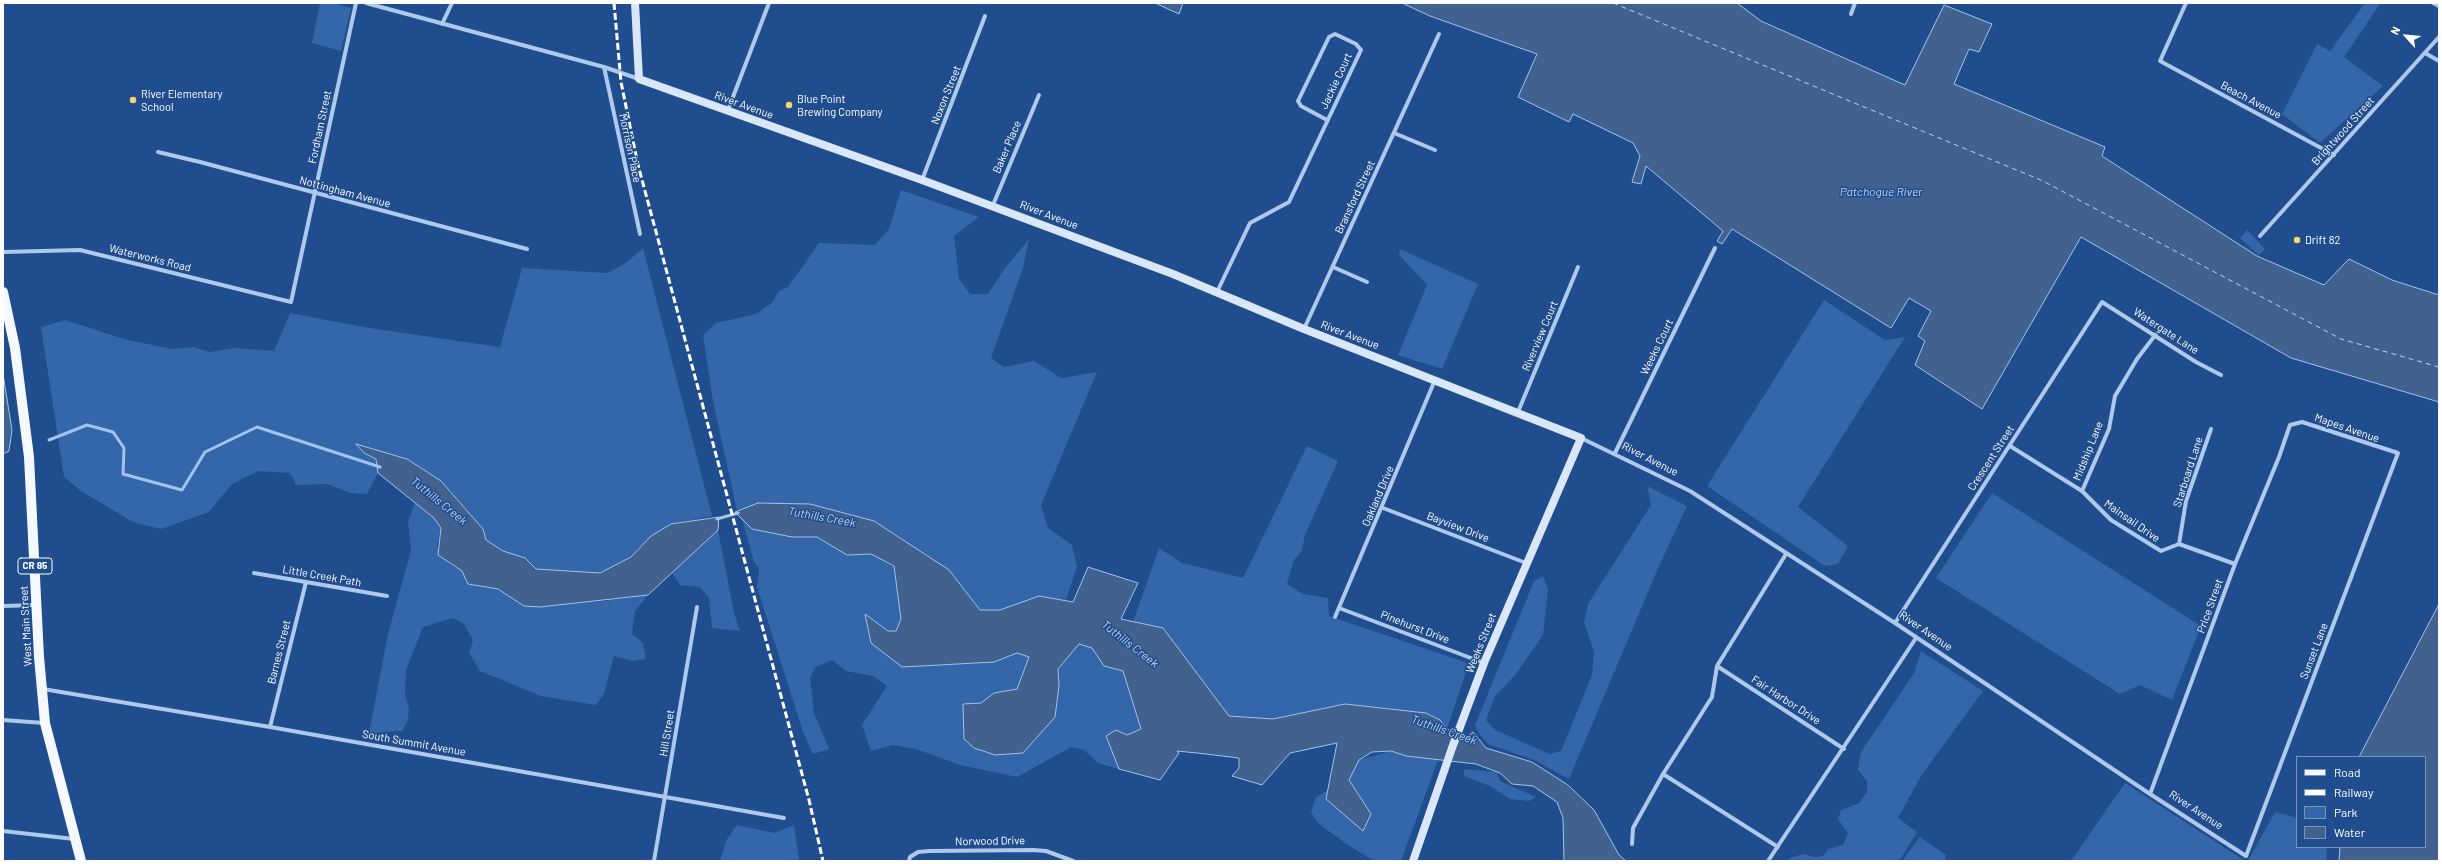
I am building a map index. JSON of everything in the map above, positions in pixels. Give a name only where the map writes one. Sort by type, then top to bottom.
[{"type":"main road","points":[[635,3],[639,78]]},
{"type":"main road","name":"River Avenue","points":[[639,78],[993,206],[1217,293],[1304,329],[1581,438]]},
{"type":"main road","name":"West Main Street","points":[[3,292],[15,348],[29,457],[41,689],[45,723],[80,861]]},
{"type":"main road","name":"Weeks Street","points":[[1413,861],[1457,733],[1484,663],[1581,438]]},
{"type":"street","name":"Fordham Street","points":[[290,302],[356,3]]},
{"type":"street","name":"River Avenue","points":[[366,3],[604,67],[639,78]]},
{"type":"street","points":[[442,24],[452,3]]},
{"type":"street","points":[[728,110],[769,3]]},
{"type":"street","points":[[1851,14],[1856,3]]},
{"type":"street","name":"Beach Avenue","points":[[2186,3],[2160,61],[2334,155]]},
{"type":"street","points":[[2433,3],[2439,6]]},
{"type":"street","name":"Noxon Street","points":[[922,180],[985,16]]},
{"type":"street","name":"Jackie Court","points":[[1217,293],[1250,223],[1289,202],[1360,50],[1356,44],[1335,34],[1329,37],[1298,101],[1301,106],[1327,120]]},
{"type":"street","name":"Bransford Street","points":[[1304,329],[1439,34]]},
{"type":"street","name":"Brightwood Street","points":[[2260,236],[2439,37]]},
{"type":"street","points":[[2425,53],[2439,61]]},
{"type":"street","name":"Morrison Place","points":[[604,67],[640,234]]},
{"type":"street","name":"Baker Place","points":[[993,206],[1039,94]]},
{"type":"street","points":[[1394,134],[1435,150]]},
{"type":"street","name":"Nottingham Avenue","points":[[158,152],[527,249]]},
{"type":"street","name":"Weeks Court","points":[[1615,453],[1715,248]]},
{"type":"street","name":"Waterworks Road","points":[[3,252],[80,250],[290,302]]},
{"type":"street","points":[[1333,267],[1367,282]]},
{"type":"street","name":"Riverview Court","points":[[1518,412],[1578,267]]},
{"type":"street","name":"Watergate Lane","points":[[2102,302],[2156,334],[2196,362],[2221,375]]},
{"type":"street","name":"Crescent Street","points":[[1895,623],[2102,302]]},
{"type":"street","name":"Midship Lane","points":[[2082,491],[2109,429],[2115,396],[2137,360],[2156,334]]},
{"type":"street","name":"Oakland Drive","points":[[1335,618],[1383,508],[1435,380]]},
{"type":"street","name":"Mapes Avenue","points":[[2290,424],[2302,422],[2398,453]]},
{"type":"street","name":"Price Street","points":[[2150,794],[2235,564],[2279,456],[2290,424]]},
{"type":"street","name":"Starboard Lane","points":[[2179,544],[2186,500],[2211,429]]},
{"type":"street","name":"River Avenue","points":[[1581,438],[1615,453],[1690,491],[1895,623],[2150,794],[2246,856]]},
{"type":"street","name":"Mainsail Drive","points":[[2010,446],[2082,491],[2111,520],[2161,551],[2179,544]]},
{"type":"street","name":"Sunset Lane","points":[[2246,856],[2398,453]]},
{"type":"street","name":"Bayview Drive","points":[[1383,508],[1526,563]]},
{"type":"street","points":[[2179,544],[2235,564]]},
{"type":"street","points":[[1632,844],[1633,828],[1663,774],[1712,697],[1717,666],[1786,554]]},
{"type":"street","name":"Little Creek Path","points":[[254,573],[387,596]]},
{"type":"street","name":"Barnes Street","points":[[270,726],[306,582]]},
{"type":"street","points":[[3,606],[37,605]]},
{"type":"street","name":"Hill Street","points":[[654,861],[697,607]]},
{"type":"street","name":"Pinehurst Drive","points":[[1339,608],[1484,663]]},
{"type":"street","points":[[1768,861],[1844,749],[1916,638]]},
{"type":"street","name":"Fair Harbor Drive","points":[[1717,666],[1844,749]]},
{"type":"street","name":"South Summit Avenue","points":[[41,689],[270,726],[784,818]]},
{"type":"street","points":[[3,720],[45,723]]},
{"type":"street","points":[[1663,774],[1778,847]]},
{"type":"street","points":[[3,831],[74,838]]},
{"type":"street","name":"Norwood Drive","points":[[909,861],[910,857],[918,852],[929,851],[1033,850],[1046,851],[1073,861]]},
{"type":"street","points":[[1056,855],[1056,861]]},
{"type":"green space","points":[[320,3],[333,3],[351,8],[341,51],[312,43]]},
{"type":"green space","points":[[2365,3],[2380,4],[2344,57],[2383,86],[2320,143],[2282,114],[2317,44],[2330,51]]},
{"type":"green space","points":[[901,190],[979,217],[954,236],[959,279],[970,294],[988,294],[1005,268],[1029,239],[1023,268],[991,358],[1004,367],[1034,361],[1061,378],[1097,372],[1041,505],[1048,528],[1072,545],[1077,566],[1066,600],[1039,596],[1000,610],[980,610],[949,570],[874,521],[758,503],[737,511],[713,401],[703,335],[716,323],[756,314],[772,303],[778,292],[788,287],[819,243],[875,245],[889,229]]},
{"type":"green space","points":[[2247,230],[2265,249],[2259,255],[2240,238]]},
{"type":"green space","points":[[643,248],[712,516],[671,524],[638,548],[631,557],[600,573],[536,569],[525,558],[503,551],[486,540],[483,529],[449,489],[356,444],[364,453],[376,459],[378,473],[367,494],[351,493],[327,484],[296,485],[290,473],[258,471],[232,484],[209,512],[161,529],[133,522],[81,491],[64,477],[41,327],[65,320],[124,339],[172,349],[194,347],[209,352],[235,348],[274,351],[290,313],[369,328],[500,347],[522,268],[608,273],[627,262]]},
{"type":"green space","points":[[1400,249],[1478,284],[1442,369],[1398,355],[1427,285],[1399,255]]},
{"type":"green space","points":[[1824,300],[1885,340],[1905,337],[1798,507],[1848,546],[1838,564],[1825,566],[1707,486]]},
{"type":"green space","points":[[1307,446],[1338,461],[1305,535],[1302,550],[1294,560],[1287,584],[1303,594],[1328,598],[1329,616],[1465,662],[1468,666],[1447,729],[1440,720],[1426,713],[1345,704],[1272,719],[1229,716],[1163,628],[1133,622],[1159,548],[1182,563],[1243,578]]},
{"type":"green space","points":[[1647,486],[1687,506],[1659,566],[1569,779],[1534,760],[1488,744],[1478,732],[1475,725],[1534,581],[1543,576],[1548,589],[1543,635],[1516,674],[1495,696],[1486,720],[1495,730],[1550,754],[1561,751],[1592,675],[1594,652],[1584,622],[1588,604],[1651,505]]},
{"type":"green space","points":[[1992,493],[2201,626],[2172,700],[2140,685],[2120,694],[1936,578]]},
{"type":"green space","points":[[415,503],[434,518],[441,528],[437,546],[448,563],[462,571],[479,586],[498,589],[524,606],[605,601],[648,595],[635,611],[632,634],[643,643],[646,659],[633,661],[614,656],[604,694],[596,705],[541,696],[480,671],[469,653],[473,640],[464,624],[453,618],[423,627],[406,670],[405,695],[409,708],[408,720],[402,731],[369,733],[388,634],[411,550],[408,521]]},
{"type":"green space","points":[[742,519],[752,529],[792,537],[817,537],[847,555],[871,554],[894,567],[901,619],[896,631],[888,631],[866,615],[871,643],[994,662],[1017,653],[1029,657],[1017,689],[994,693],[981,703],[963,724],[1059,686],[1058,669],[1078,644],[1092,648],[1104,666],[1123,671],[1141,729],[1127,735],[1116,731],[1106,736],[1119,769],[1098,763],[1084,750],[1071,747],[1017,777],[960,765],[916,749],[892,745],[871,751],[862,725],[887,686],[873,676],[846,671],[832,660],[816,667],[810,677],[814,713],[829,749],[813,754],[803,732],[757,587],[759,569],[754,562]]},
{"type":"green space","points":[[718,530],[734,613],[740,631],[712,628],[709,598],[700,587],[680,585],[672,573]]},
{"type":"green space","points":[[1921,651],[1983,691],[1921,776],[1898,818],[1917,832],[1899,861],[1789,861],[1790,858],[1803,854],[1815,857],[1823,856],[1828,849],[1843,845],[1848,833],[1838,819],[1841,810],[1859,803],[1867,792],[1867,781],[1858,770],[1861,752],[1914,673]]},
{"type":"green space","points":[[1391,751],[1406,756],[1438,760],[1401,861],[1374,861],[1345,843],[1318,823],[1311,812],[1316,797],[1328,790],[1326,799],[1370,814],[1349,780],[1359,760]]},
{"type":"green space","points":[[1464,769],[1497,772],[1500,781],[1536,797],[1529,801],[1510,799],[1490,786],[1464,776]]},
{"type":"green space","points":[[2125,783],[2245,861],[2071,861]]},
{"type":"green space","points":[[2275,812],[2296,818],[2296,848],[2327,848],[2326,861],[2248,861]]},
{"type":"green space","points":[[737,825],[774,833],[794,825],[799,861],[720,861],[727,839]]},
{"type":"green space","points":[[1920,837],[1946,855],[1945,861],[1902,861]]},
{"type":"water","points":[[1155,3],[1183,3],[1179,14]]},
{"type":"water","name":"Patchogue River","points":[[1402,3],[1737,3],[1761,21],[1905,85],[1944,5],[1992,24],[1979,52],[1969,49],[1954,84],[2105,147],[2102,156],[2257,256],[2324,285],[2349,259],[2392,280],[2439,295],[2439,402],[2291,358],[2081,237],[1982,409],[1915,365],[1925,341],[1918,336],[1931,311],[1909,298],[1891,328],[1732,229],[1722,244],[1717,241],[1723,231],[1646,166],[1641,184],[1632,182],[1640,156],[1633,143],[1573,114],[1569,122],[1518,97],[1537,54],[1430,16]]},
{"type":"water","points":[[3,374],[12,430],[9,451],[3,454]]},
{"type":"water","points":[[356,444],[407,459],[441,481],[483,529],[486,540],[503,551],[525,558],[536,569],[600,573],[631,557],[651,536],[671,524],[719,517],[718,530],[648,595],[540,607],[524,606],[498,589],[468,584],[462,571],[438,555],[441,528],[434,518],[378,473],[376,459],[364,453]]},
{"type":"water","points":[[758,503],[810,504],[874,521],[949,570],[980,610],[1000,610],[1039,596],[1073,602],[1088,567],[1138,583],[1121,619],[1163,628],[1229,716],[1273,719],[1345,704],[1426,713],[1440,720],[1447,729],[1467,737],[1473,732],[1486,748],[1532,762],[1568,785],[1594,810],[1619,855],[1626,861],[1564,861],[1563,818],[1557,802],[1533,786],[1512,784],[1500,773],[1476,764],[1406,756],[1391,751],[1372,752],[1359,760],[1349,780],[1371,814],[1363,831],[1326,799],[1337,743],[1290,753],[1262,785],[1232,776],[1239,768],[1239,758],[1197,753],[1177,751],[1179,753],[1160,780],[1119,769],[1106,736],[1116,730],[1127,735],[1141,729],[1123,671],[1104,666],[1092,648],[1079,644],[1058,669],[1059,686],[1055,717],[1023,753],[995,755],[974,748],[964,739],[963,704],[981,703],[994,693],[1017,689],[1029,657],[1017,653],[994,662],[902,667],[871,643],[865,614],[888,631],[896,631],[901,619],[894,566],[871,554],[847,555],[817,537],[792,537],[752,529],[735,512]]},
{"type":"water","points":[[2439,604],[2439,861],[2339,861],[2340,848],[2426,848],[2426,756],[2360,756]]},
{"type":"waterway","name":"Tuthills Creek","points":[[49,440],[87,425],[113,432],[124,448],[123,474],[182,490],[205,452],[257,427],[380,467]]},
{"type":"waterway","name":"Tuthills Creek","points":[[717,519],[738,513]]},
{"type":"ferry route","points":[[1613,3],[2043,181],[2341,339],[2439,367]]},
{"type":"railway","points":[[614,3],[621,82],[638,165],[809,800],[823,861]]},
{"type":"place","name":"River Elementary School","points":[[133,100]]},
{"type":"place","name":"Blue Point Brewing Company","points":[[789,105]]},
{"type":"place","name":"Drift 82","points":[[2297,240]]}]
